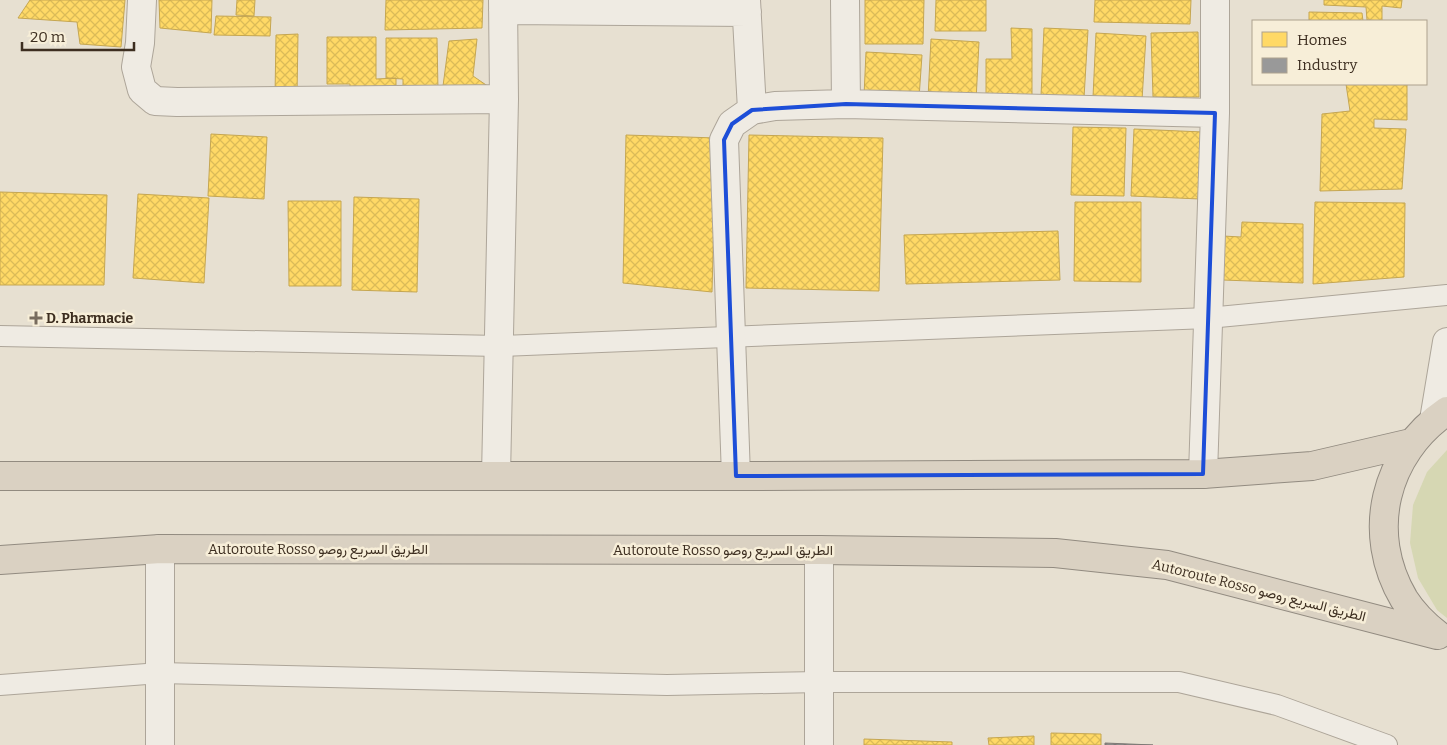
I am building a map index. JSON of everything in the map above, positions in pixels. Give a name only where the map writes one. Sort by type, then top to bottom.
[{"type":"highway","points":[[1440,416],[1411,443],[1399,464],[1389,486],[1384,509],[1383,533],[1386,556],[1394,579],[1405,600],[1420,619],[1442,639]]},
{"type":"highway","points":[[0,476],[1203,474],[1312,466],[1411,443]]},
{"type":"highway","name":"Autoroute Rosso الطريق السريع روصو","points":[[0,560],[160,549],[819,550],[1055,553],[1167,565],[1442,639]]},
{"type":"street","points":[[142,0],[140,43],[136,67],[142,90],[156,101],[504,99]]},
{"type":"street","points":[[845,0],[846,104]]},
{"type":"street","points":[[1203,474],[1215,113],[1214,0]]},
{"type":"street","points":[[496,476],[504,99],[503,5],[747,6],[752,110]]},
{"type":"street","points":[[736,476],[724,140],[732,124],[752,110],[775,106],[846,104],[1215,113]]},
{"type":"street","points":[[1440,416],[1447,342]]},
{"type":"street","points":[[160,549],[160,745]]},
{"type":"street","points":[[819,550],[819,745]]},
{"type":"lane","points":[[0,336],[499,346],[1208,318],[1447,295]]},
{"type":"lane","points":[[0,685],[160,672],[668,685],[819,682],[1179,682],[1277,705],[1387,745]]},
{"type":"highlighted area","points":[[846,104],[1215,113],[1203,474],[736,476],[724,140],[732,124],[752,110]]},
{"type":"green space","points":[[1447,450],[1447,618],[1437,610],[1418,578],[1410,543],[1413,505],[1427,472]]},
{"type":"building: Homes","points":[[30,0],[125,0],[121,47],[80,44],[77,22],[18,18]]},
{"type":"building: Homes","points":[[159,0],[212,0],[211,33],[160,28]]},
{"type":"building: Homes","points":[[237,0],[255,0],[254,16],[236,15]]},
{"type":"building: Homes","points":[[386,0],[483,0],[482,28],[385,30]]},
{"type":"building: Homes","points":[[865,0],[924,0],[923,44],[865,44]]},
{"type":"building: Homes","points":[[936,0],[986,0],[986,31],[935,31]]},
{"type":"building: Homes","points":[[1095,0],[1191,0],[1190,24],[1094,22]]},
{"type":"building: Homes","points":[[1324,0],[1402,0],[1401,8],[1382,6],[1382,20],[1367,20],[1366,7],[1324,5]]},
{"type":"building: Homes","points":[[1309,12],[1362,13],[1363,20],[1309,20]]},
{"type":"building: Homes","points":[[216,16],[271,17],[270,36],[214,35]]},
{"type":"building: Homes","points":[[1011,28],[1032,29],[1032,96],[986,96],[986,59],[1012,59]]},
{"type":"building: Homes","points":[[1044,28],[1088,30],[1084,98],[1041,96]]},
{"type":"building: Homes","points":[[1198,32],[1199,97],[1153,97],[1151,33]]},
{"type":"building: Homes","points":[[1096,33],[1146,36],[1142,100],[1093,97]]},
{"type":"building: Homes","points":[[298,34],[297,96],[275,96],[276,35]]},
{"type":"building: Homes","points":[[327,37],[376,37],[376,79],[396,78],[396,94],[350,95],[350,84],[327,84]]},
{"type":"building: Homes","points":[[386,38],[437,38],[438,91],[403,91],[403,79],[386,78]]},
{"type":"building: Homes","points":[[477,39],[473,76],[492,89],[443,86],[449,41]]},
{"type":"building: Homes","points":[[931,39],[979,42],[976,101],[928,98]]},
{"type":"building: Homes","points":[[866,52],[922,55],[919,98],[864,96]]},
{"type":"building: Homes","points":[[1346,85],[1407,85],[1407,120],[1374,119],[1374,128],[1406,129],[1402,189],[1320,191],[1322,114],[1350,111]]},
{"type":"building: Homes","points":[[1073,127],[1126,128],[1124,196],[1071,195]]},
{"type":"building: Homes","points":[[1134,129],[1203,132],[1200,199],[1131,196]]},
{"type":"building: Homes","points":[[211,134],[267,137],[264,199],[208,196]]},
{"type":"building: Homes","points":[[626,135],[716,138],[712,292],[623,283]]},
{"type":"building: Homes","points":[[749,135],[883,138],[879,291],[746,288]]},
{"type":"building: Homes","points":[[0,192],[107,195],[104,285],[0,285]]},
{"type":"building: Homes","points":[[138,194],[209,198],[204,283],[133,278]]},
{"type":"building: Homes","points":[[354,197],[419,199],[417,292],[352,290]]},
{"type":"building: Homes","points":[[288,201],[341,201],[341,286],[289,286]]},
{"type":"building: Homes","points":[[1075,202],[1141,202],[1141,282],[1074,281]]},
{"type":"building: Homes","points":[[1315,202],[1405,203],[1404,277],[1313,284]]},
{"type":"building: Homes","points":[[1242,222],[1303,224],[1303,283],[1223,280],[1223,236],[1241,237]]},
{"type":"building: Homes","points":[[1058,231],[1060,280],[906,284],[904,235]]},
{"type":"building: Homes","points":[[1051,733],[1101,734],[1101,745],[1051,745]]},
{"type":"building: Homes","points":[[1034,736],[1034,745],[989,745],[988,738]]},
{"type":"building: Homes","points":[[864,739],[952,742],[952,745],[864,745]]},
{"type":"building: Industry","points":[[1105,743],[1153,745],[1105,745]]},
{"type":"place","name":"D. Pharmacie","points":[[36,318]]}]
